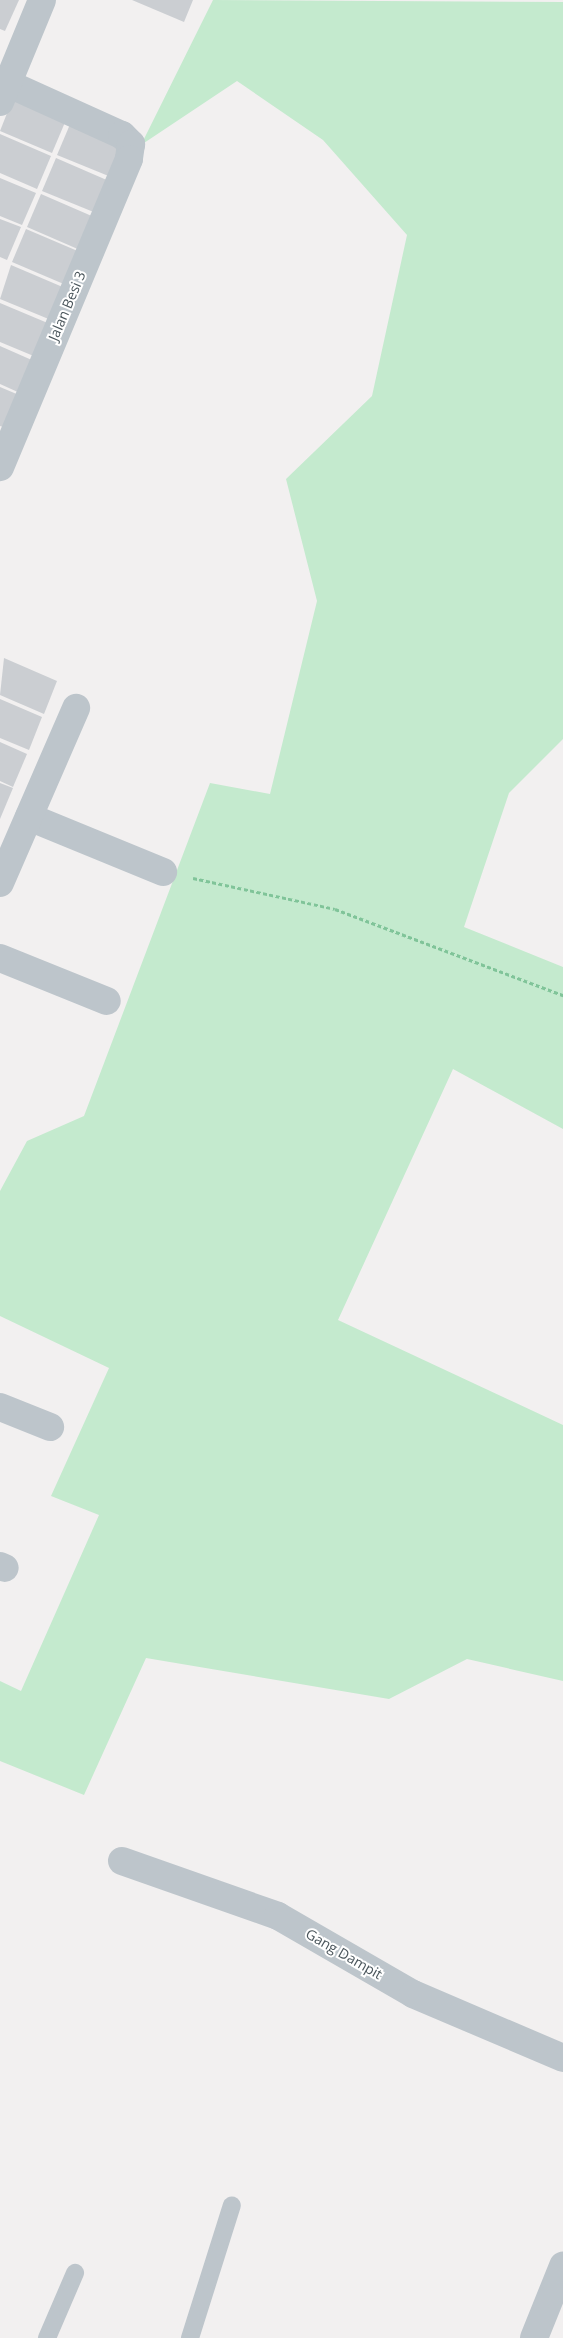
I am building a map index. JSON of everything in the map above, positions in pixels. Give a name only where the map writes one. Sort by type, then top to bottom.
[{"type":"street","points":[[3,88],[42,0]]},
{"type":"street","name":"Jalan Besi 3","points":[[0,467],[129,159],[131,144],[122,135],[3,88]]},
{"type":"street","points":[[0,883],[76,708]]},
{"type":"street","points":[[28,817],[163,872]]},
{"type":"street","points":[[0,958],[107,1001]]},
{"type":"street","points":[[0,1407],[50,1427]]},
{"type":"street","name":"Gang Dampit","points":[[122,1861],[278,1916],[413,1994],[563,2058]]},
{"type":"street","points":[[534,2338],[563,2266]]},
{"type":"lane","points":[[190,2338],[232,2205]]},
{"type":"lane","points":[[48,2338],[75,2273]]},
{"type":"path","points":[[163,872],[335,909],[563,995]]},
{"type":"green space","points":[[213,0],[563,2],[563,739],[509,793],[464,927],[563,967],[563,1129],[453,1069],[338,1320],[563,1425],[563,1681],[467,1659],[389,1699],[146,1658],[84,1795],[0,1761],[0,1681],[21,1691],[99,1515],[51,1496],[109,1368],[0,1316],[0,1191],[27,1141],[84,1116],[210,783],[270,794],[317,601],[286,479],[372,396],[407,235],[323,140],[237,81],[141,145]]},
{"type":"building","points":[[0,0],[19,0],[5,31],[0,29]]},
{"type":"building","points":[[132,0],[193,0],[184,22]]},
{"type":"building","points":[[13,98],[66,120],[52,153],[0,131]]},
{"type":"building","points":[[71,122],[124,145],[111,177],[57,155]]},
{"type":"building","points":[[0,134],[51,156],[37,189],[0,173]]},
{"type":"building","points":[[56,158],[109,181],[96,213],[42,191]]},
{"type":"building","points":[[0,178],[36,193],[22,225],[0,216]]},
{"type":"building","points":[[41,194],[94,217],[80,250],[27,227]]},
{"type":"building","points":[[0,219],[21,227],[7,260],[0,257]]},
{"type":"building","points":[[26,229],[80,252],[66,285],[12,262]]},
{"type":"building","points":[[11,265],[65,288],[51,320],[0,299]]},
{"type":"building","points":[[0,303],[50,324],[36,357],[0,342]]},
{"type":"building","points":[[0,346],[34,361],[20,393],[0,384]]},
{"type":"building","points":[[0,387],[19,395],[6,428],[0,426]]},
{"type":"building","points":[[4,658],[57,681],[44,714],[0,695]]},
{"type":"building","points":[[0,699],[42,717],[29,750],[0,738]]},
{"type":"building","points":[[0,742],[27,754],[13,787],[0,781]]},
{"type":"building","points":[[0,783],[13,788],[0,819]]}]
